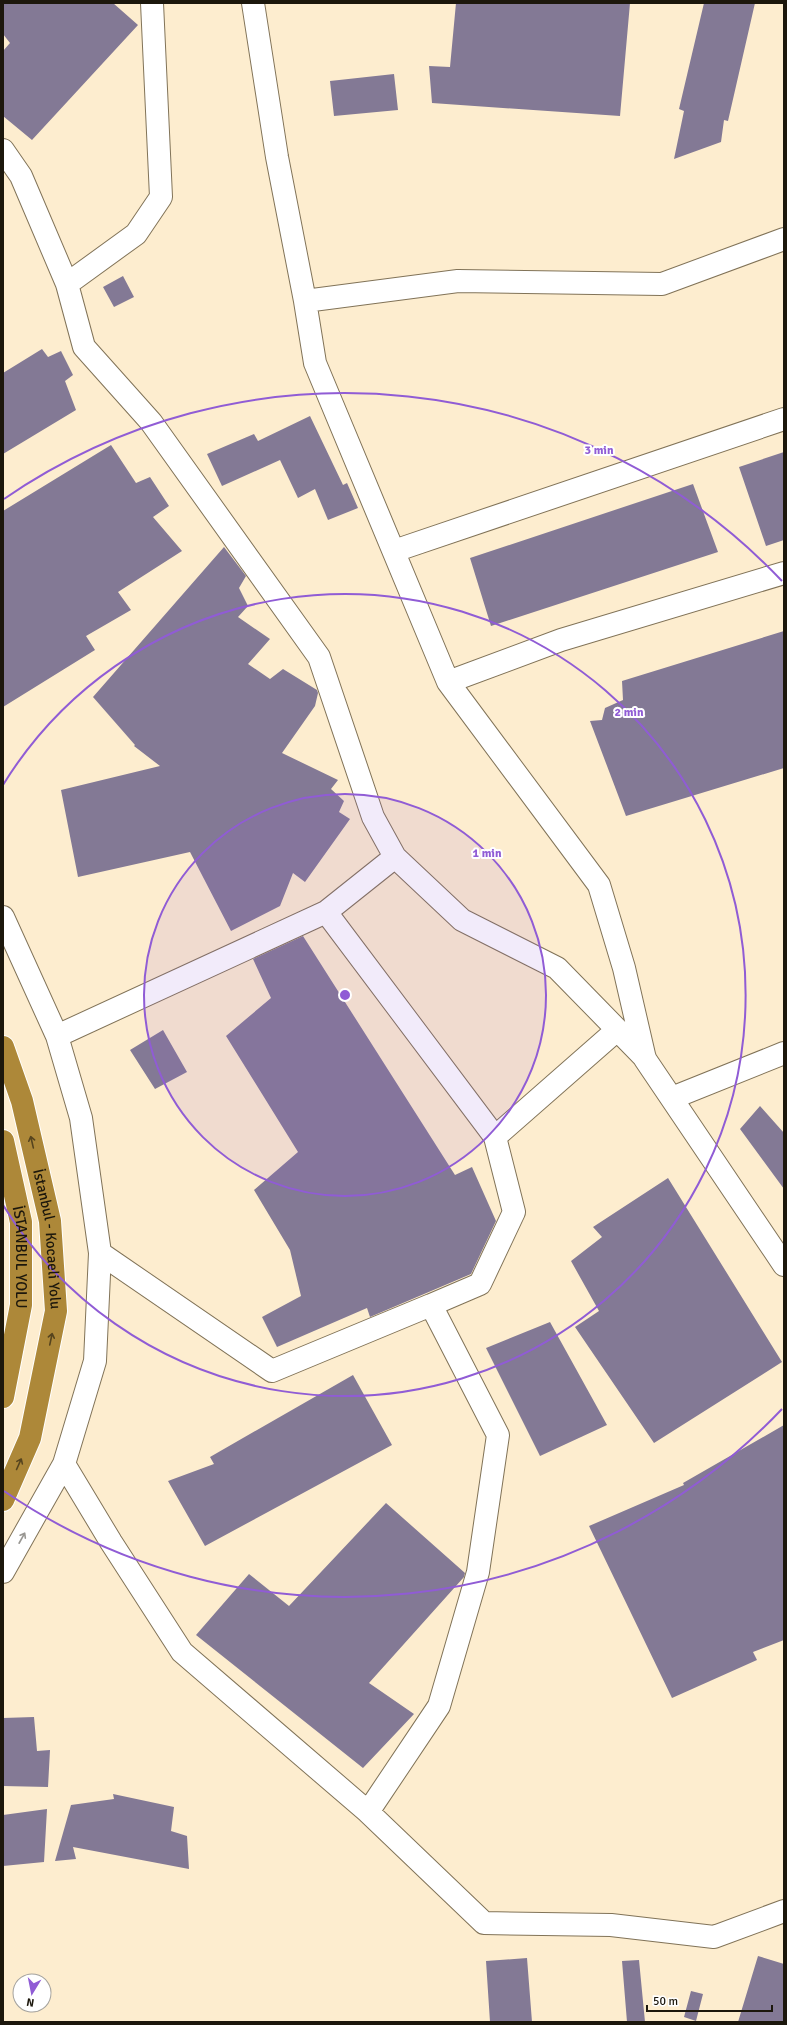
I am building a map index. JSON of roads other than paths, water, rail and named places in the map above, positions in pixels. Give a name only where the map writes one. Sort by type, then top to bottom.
[{"type":"highway","name":"İstanbul - Kocaeli Yolu","points":[[3,1047],[22,1101],[50,1221],[56,1311],[30,1438],[3,1500]]},
{"type":"highway","name":"İSTANBUL YOLU","points":[[3,1141],[21,1222],[21,1305],[3,1397]]},
{"type":"street","points":[[67,284],[136,234],[161,197],[152,3]]},
{"type":"street","points":[[253,3],[277,157],[306,302],[315,363],[448,682],[599,885],[624,968],[645,1059]]},
{"type":"street","points":[[3,150],[21,176],[67,284],[84,347],[151,422],[319,657],[373,817],[395,857],[462,920],[557,968],[645,1059],[784,1265]]},
{"type":"street","points":[[306,302],[458,281],[662,284],[784,239]]},
{"type":"street","points":[[394,551],[784,419]]},
{"type":"street","points":[[448,682],[561,640],[784,573]]},
{"type":"street","points":[[57,1036],[326,912],[395,857]]},
{"type":"street","points":[[100,1253],[272,1371],[480,1284],[514,1212],[494,1137],[326,912]]},
{"type":"street","points":[[3,917],[57,1036],[81,1118],[100,1253],[95,1361],[64,1464],[3,1572]]},
{"type":"street","points":[[494,1137],[617,1030]]},
{"type":"street","points":[[672,1098],[784,1054]]},
{"type":"street","points":[[368,1812],[439,1706],[478,1572],[498,1435],[430,1305]]},
{"type":"street","points":[[64,1464],[111,1542],[182,1652],[368,1812],[484,1923],[611,1925],[714,1937],[784,1911]]}]
